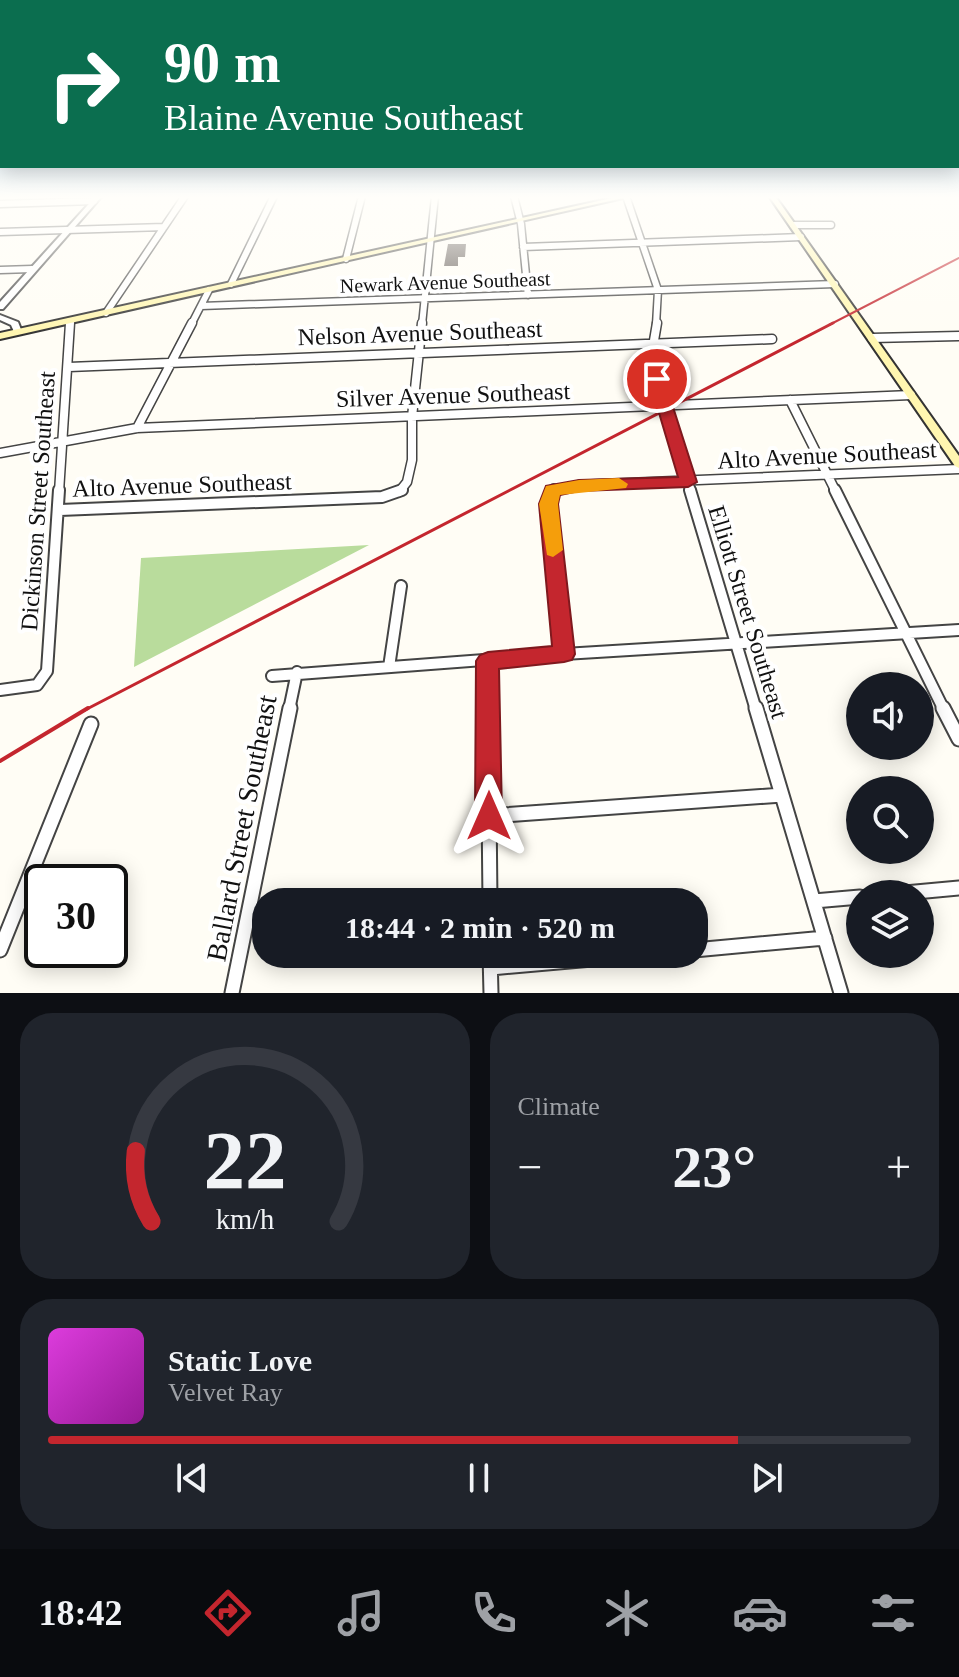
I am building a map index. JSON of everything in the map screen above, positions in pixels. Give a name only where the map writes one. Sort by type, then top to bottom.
[{"type":"main road","points":[[0,336],[418,242]]},
{"type":"main road","points":[[805,242],[911,395],[954,450],[959,466]]},
{"type":"street","points":[[0,307],[56,242]]},
{"type":"street","points":[[106,313],[154,242]]},
{"type":"street","points":[[231,284],[251,242]]},
{"type":"street","points":[[346,259],[350,242]]},
{"type":"street","points":[[412,417],[432,242]]},
{"type":"street","points":[[522,242],[528,295]]},
{"type":"street","points":[[523,247],[659,242]]},
{"type":"street","name":"Elliott Street Southeast","points":[[642,243],[658,290],[651,358],[841,993]]},
{"type":"street","points":[[0,270],[32,269]]},
{"type":"street","name":"Newark Avenue Southeast","points":[[201,306],[835,284]]},
{"type":"street","points":[[137,428],[209,290]]},
{"type":"street","points":[[0,317],[15,324],[18,332]]},
{"type":"street","name":"Dickinson Street Southeast","points":[[0,690],[25,688],[41,682],[47,671],[65,440],[70,321]]},
{"type":"street","points":[[872,338],[959,336]]},
{"type":"street","name":"Nelson Avenue Southeast","points":[[69,367],[772,339]]},
{"type":"street","name":"Silver Avenue Southeast","points":[[0,453],[137,428],[911,395]]},
{"type":"street","points":[[790,400],[959,739]]},
{"type":"street","name":"Alto Avenue Southeast","points":[[60,510],[382,497],[401,491],[407,482],[412,460],[412,417]]},
{"type":"street","name":"Alto Avenue Southeast","points":[[564,654],[549,504],[552,490],[579,485],[688,482],[959,466]]},
{"type":"street","points":[[389,667],[401,586]]},
{"type":"street","points":[[272,676],[564,654],[959,630]]},
{"type":"street","points":[[488,661],[490,888]]},
{"type":"street","name":"Ballard Street Southeast","points":[[232,993],[297,672]]},
{"type":"street","points":[[0,950],[91,724]]},
{"type":"street","points":[[489,816],[782,795]]},
{"type":"street","points":[[934,890],[959,888]]},
{"type":"street","points":[[814,901],[846,898]]},
{"type":"street","points":[[708,949],[825,938]]},
{"type":"street","points":[[490,968],[491,993]]},
{"type":"green space","points":[[369,545],[134,667],[141,558]]},
{"type":"building","points":[[448,244],[466,244],[465,257],[458,257],[458,266],[444,266]]},
{"type":"railway","points":[[829,325],[959,258]]},
{"type":"railway","points":[[85,710],[833,323]]},
{"type":"railway","points":[[0,761],[88,708]]},
{"type":"slow traffic","points":[[553,550],[549,504],[552,490],[579,485],[619,484]]},
{"type":"route","points":[[489,816],[488,661],[564,654],[549,504],[552,490],[579,485],[688,482],[657,379]]}]
